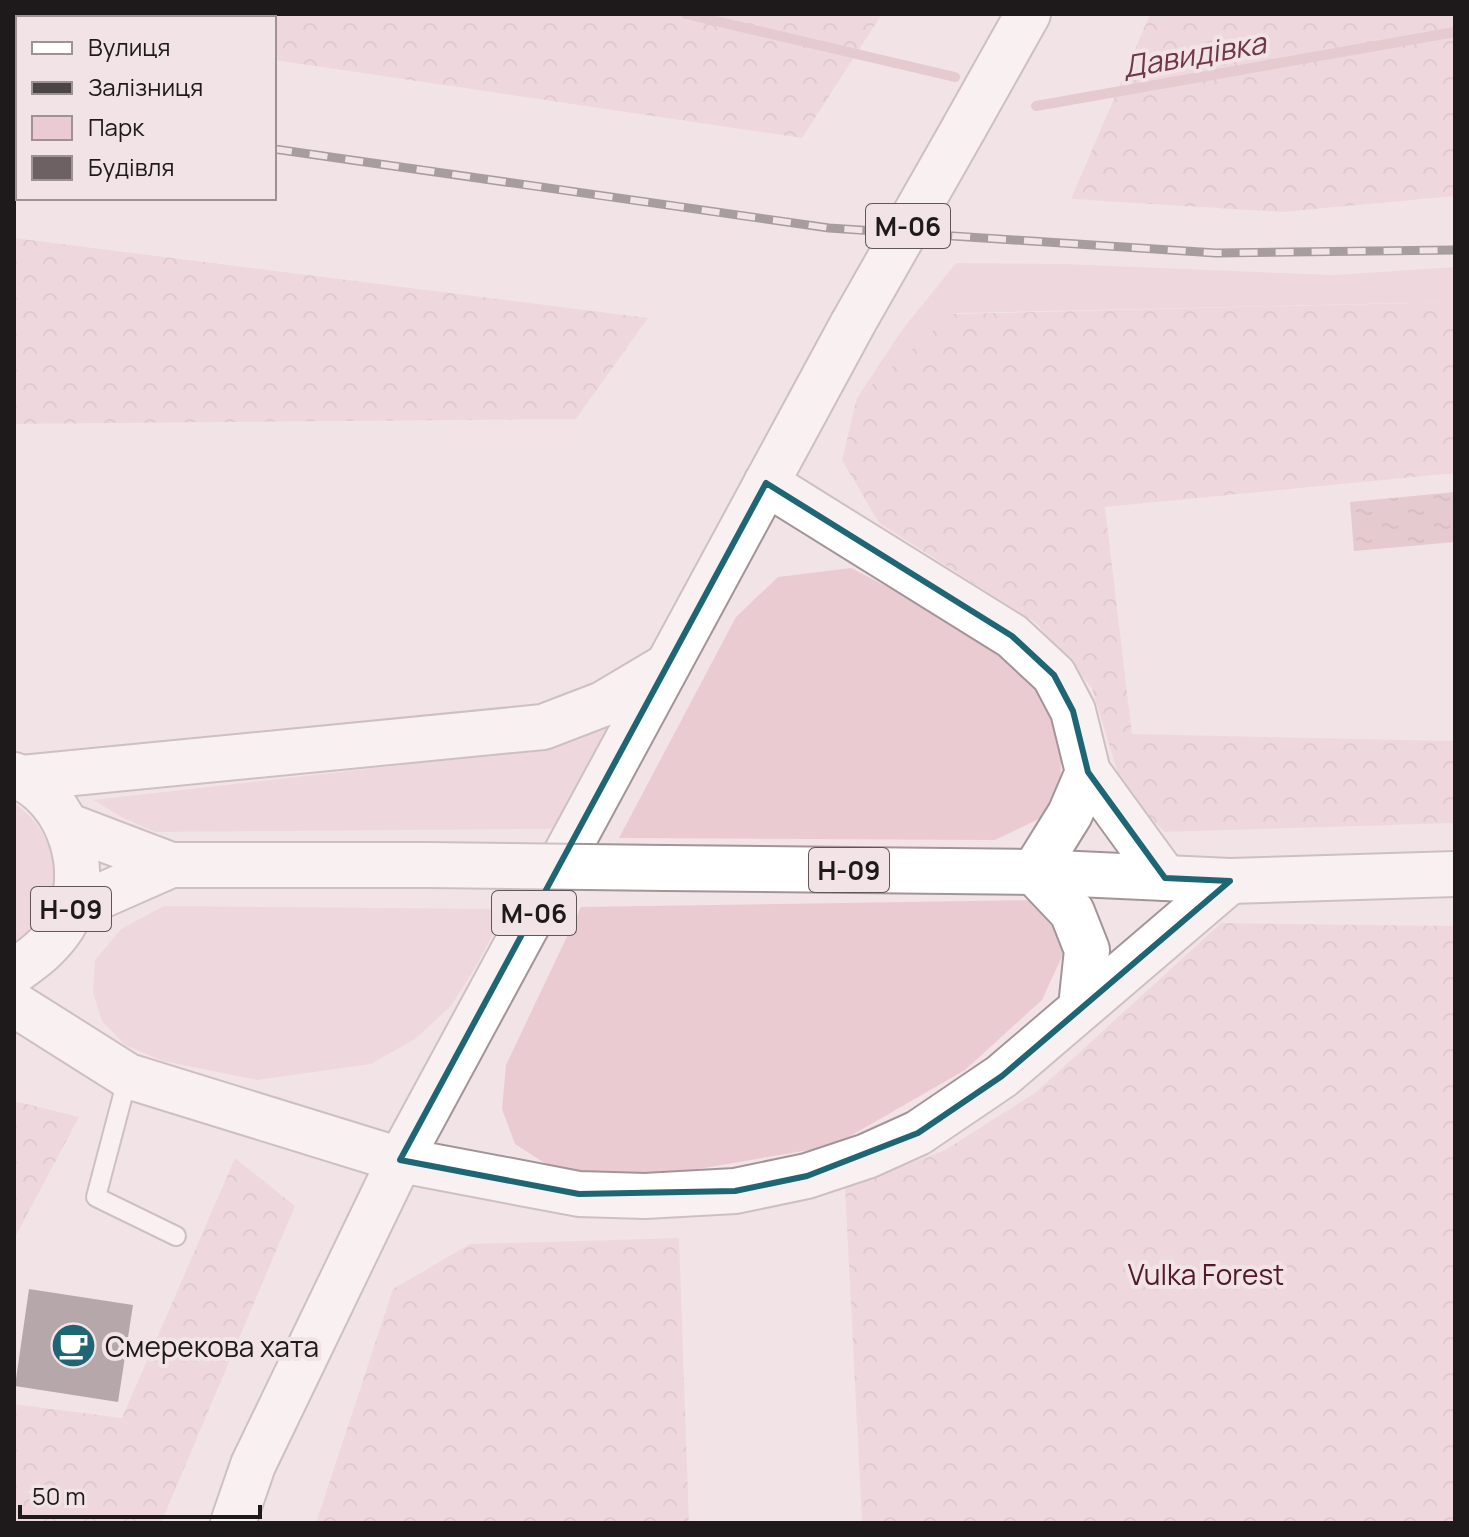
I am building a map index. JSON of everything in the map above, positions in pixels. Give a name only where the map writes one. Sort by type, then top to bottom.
[{"type":"main road","name":"М-06","points":[[233,1523],[253,1465],[400,1160],[852,325],[1028,14]]},
{"type":"main road","points":[[766,483],[1012,636],[1054,675],[1073,711],[1088,772],[1165,878]]},
{"type":"main road","points":[[18,776],[543,727],[603,704],[667,666]]},
{"type":"main road","points":[[1081,1007],[1087,950],[1072,912],[1034,872],[1070,814],[1088,772]]},
{"type":"main road","name":"Н-09","points":[[14,972],[43,952],[65,924],[77,881],[75,852],[66,825],[47,798],[18,776]]},
{"type":"main road","name":"Н-09","points":[[66,825],[171,865],[1034,872],[1230,881],[1455,874]]},
{"type":"main road","name":"Н-09","points":[[71,909],[171,865]]},
{"type":"main road","points":[[14,1004],[128,1076],[400,1160],[579,1194],[645,1196],[735,1191],[807,1176],[867,1156],[918,1133],[1002,1076],[1230,881]]},
{"type":"lane","points":[[128,1076],[96,1197],[176,1236]]},
{"type":"highlighted area","points":[[766,483],[1012,636],[1054,675],[1073,711],[1088,772],[1165,878],[1230,881],[1002,1076],[918,1133],[807,1176],[735,1191],[579,1194],[400,1160]]},
{"type":"green space","points":[[34,14],[882,14],[802,138],[276,60],[276,16]]},
{"type":"green space","points":[[1150,14],[1455,14],[1455,196],[1282,212],[1071,199]]},
{"type":"green space","points":[[14,238],[648,318],[576,419],[14,424]]},
{"type":"green space","points":[[956,263],[1065,264],[1333,275],[1455,267],[1455,302],[956,313],[857,398],[902,330]]},
{"type":"green space","points":[[1455,302],[1455,473],[1105,507],[1132,734],[1455,741],[1455,823],[1165,832],[1124,794],[1092,688],[1036,623],[879,523],[842,460],[857,398],[952,314]]},
{"type":"green space","points":[[851,568],[961,625],[1046,695],[1062,741],[1060,786],[1047,815],[995,840],[619,838],[736,617],[778,577]]},
{"type":"green space","points":[[611,725],[552,829],[155,832],[93,800],[551,748]]},
{"type":"green space","points":[[14,803],[27,813],[46,839],[54,870],[54,885],[44,917],[14,948]]},
{"type":"green space","points":[[1041,900],[1055,917],[1064,952],[1042,1000],[965,1070],[833,1146],[628,1181],[557,1171],[515,1144],[502,1109],[506,1065],[581,907]]},
{"type":"green space","points":[[164,906],[506,909],[451,1006],[415,1039],[371,1064],[257,1080],[163,1061],[125,1045],[102,1021],[93,993],[95,960],[121,929]]},
{"type":"green space","name":"Vulka Forest","points":[[1221,923],[1455,926],[1455,1523],[862,1523],[845,1188],[945,1150],[1035,1093]]},
{"type":"green space","points":[[14,1101],[79,1117],[14,1239]]},
{"type":"green space","points":[[235,1158],[295,1206],[161,1523],[14,1523],[14,1404],[122,1418]]},
{"type":"green space","points":[[679,1238],[689,1523],[316,1523],[393,1289],[470,1244]]},
{"type":"water","points":[[1455,492],[1455,542],[1354,551],[1350,502]]},
{"type":"building","name":"Смерекова хата","points":[[29,1289],[133,1305],[118,1402],[15,1386]]},
{"type":"waterway","name":"Давидівка","points":[[686,14],[955,77]]},
{"type":"waterway","name":"Давидівка","points":[[1036,106],[1455,32]]},
{"type":"railway","points":[[276,149],[829,228],[1216,253],[1455,250]]},
{"type":"place","name":"Смерекова хата","points":[[74,1346]]}]
